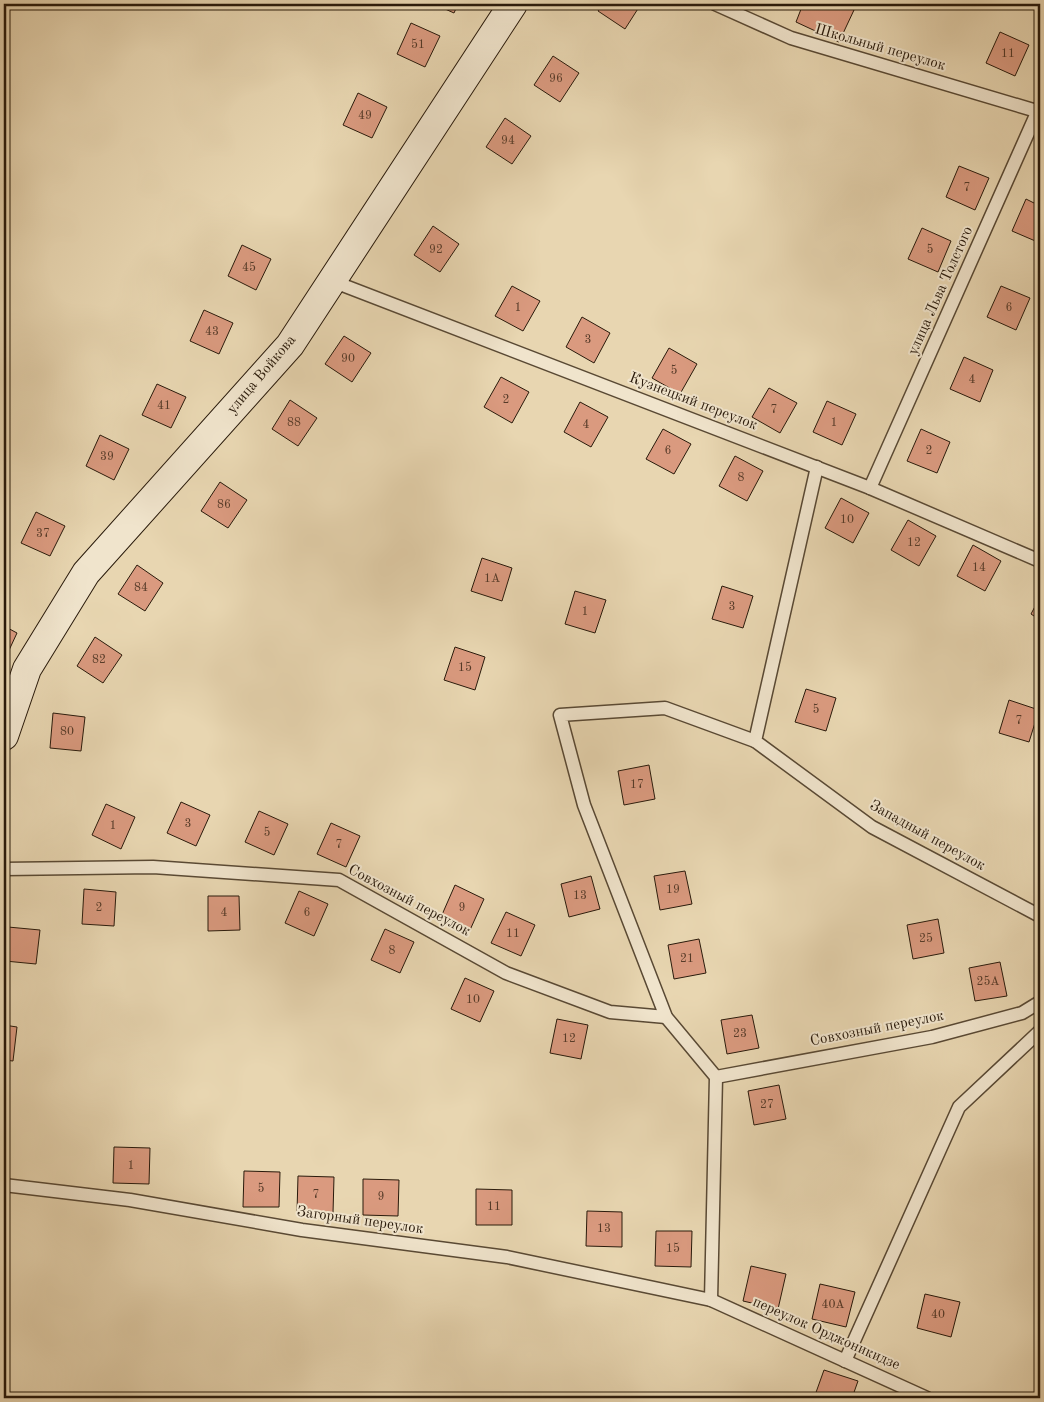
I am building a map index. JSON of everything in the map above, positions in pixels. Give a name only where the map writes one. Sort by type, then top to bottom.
[{"type":"street","name":"улица Войкова","points":[[4,736],[27,669],[86,573],[290,345],[513,4]]},
{"type":"lane","name":"Школьный переулок","points":[[715,4],[791,38],[1040,110]]},
{"type":"lane","name":"улица Льва Толстого","points":[[870,488],[1040,110]]},
{"type":"lane","name":"Кузнецкий переулок","points":[[332,281],[817,467],[1040,561]]},
{"type":"lane","points":[[755,741],[817,467]]},
{"type":"lane","name":"Западный переулок","points":[[666,1017],[584,806],[560,715],[664,708],[755,741],[872,827],[1040,915]]},
{"type":"lane","name":"Совхозный переулок","points":[[4,869],[153,867],[340,880],[506,972],[610,1012],[666,1017]]},
{"type":"lane","name":"Совхозный переулок","points":[[716,1077],[932,1037],[1022,1012],[1040,1002]]},
{"type":"lane","points":[[666,1017],[716,1077],[711,1300]]},
{"type":"lane","points":[[845,1361],[959,1107],[1040,1031]]},
{"type":"lane","name":"Загорный переулок","points":[[4,1185],[130,1200],[302,1230],[507,1257],[711,1300]]},
{"type":"lane","name":"переулок Орджоникидзе","points":[[711,1300],[927,1398]]},
{"type":"building","points":[[434,4],[458,4],[454,13]]},
{"type":"building","points":[[603,4],[641,4],[625,29],[598,11]]},
{"type":"building","points":[[803,4],[841,4],[854,10],[839,42],[796,22]]},
{"type":"building","points":[[411,23],[440,36],[425,67],[397,54]]},
{"type":"building","points":[[1000,32],[1029,45],[1015,76],[986,63]]},
{"type":"building","points":[[553,56],[579,73],[560,102],[534,85]]},
{"type":"building","points":[[358,93],[387,107],[372,138],[343,125]]},
{"type":"building","points":[[505,118],[531,136],[512,164],[486,147]]},
{"type":"building","points":[[959,166],[989,178],[975,210],[946,197]]},
{"type":"building","points":[[1026,199],[1040,206],[1040,243],[1012,231]]},
{"type":"building","points":[[433,226],[459,244],[440,272],[414,255]]},
{"type":"building","points":[[922,228],[951,241],[938,272],[908,259]]},
{"type":"building","points":[[242,245],[271,259],[256,290],[228,276]]},
{"type":"building","points":[[512,286],[540,301],[523,331],[495,316]]},
{"type":"building","points":[[1001,286],[1030,298],[1016,330],[987,317]]},
{"type":"building","points":[[204,310],[233,323],[219,354],[190,341]]},
{"type":"building","points":[[582,317],[610,333],[594,363],[566,347]]},
{"type":"building","points":[[344,336],[371,353],[352,382],[325,364]]},
{"type":"building","points":[[669,348],[697,364],[680,394],[652,378]]},
{"type":"building","points":[[964,357],[993,370],[980,402],[950,389]]},
{"type":"building","points":[[501,377],[529,392],[512,423],[484,407]]},
{"type":"building","points":[[157,384],[186,397],[171,428],[142,415]]},
{"type":"building","points":[[769,388],[797,403],[780,433],[752,417]]},
{"type":"building","points":[[290,400],[317,418],[298,446],[272,429]]},
{"type":"building","points":[[827,401],[856,414],[842,445],[813,432]]},
{"type":"building","points":[[580,402],[608,417],[591,447],[564,432]]},
{"type":"building","points":[[663,429],[691,444],[674,474],[646,459]]},
{"type":"building","points":[[921,429],[950,442],[937,473],[907,461]]},
{"type":"building","points":[[100,435],[129,449],[114,480],[86,466]]},
{"type":"building","points":[[735,456],[763,471],[747,501],[719,486]]},
{"type":"building","points":[[220,482],[247,500],[228,528],[201,511]]},
{"type":"building","points":[[841,498],[869,513],[853,543],[825,528]]},
{"type":"building","points":[[36,512],[65,526],[50,556],[21,543]]},
{"type":"building","points":[[908,520],[936,536],[919,566],[891,550]]},
{"type":"building","points":[[973,545],[1001,561],[985,591],[957,576]]},
{"type":"building","points":[[482,558],[512,568],[502,601],[471,591]]},
{"type":"building","points":[[137,565],[163,583],[145,611],[118,594]]},
{"type":"building","points":[[722,586],[753,596],[743,628],[712,619]]},
{"type":"building","points":[[575,591],[606,600],[595,633],[565,624]]},
{"type":"building","points":[[1040,597],[1040,620],[1031,614]]},
{"type":"building","points":[[4,626],[17,633],[4,661]]},
{"type":"building","points":[[95,637],[122,655],[103,683],[77,666]]},
{"type":"building","points":[[455,647],[485,657],[475,690],[444,680]]},
{"type":"building","points":[[806,689],[836,698],[826,731],[795,722]]},
{"type":"building","points":[[1009,700],[1039,710],[1029,742],[999,733]]},
{"type":"building","points":[[53,713],[85,717],[81,751],[50,748]]},
{"type":"building","points":[[649,765],[655,799],[624,805],[618,771]]},
{"type":"building","points":[[181,802],[210,815],[196,846],[167,833]]},
{"type":"building","points":[[106,804],[135,817],[121,849],[92,835]]},
{"type":"building","points":[[259,811],[288,824],[274,855],[245,842]]},
{"type":"building","points":[[331,823],[360,836],[346,867],[317,854]]},
{"type":"building","points":[[685,871],[692,904],[660,910],[654,876]]},
{"type":"building","points":[[591,876],[600,909],[569,917],[561,884]]},
{"type":"building","points":[[455,885],[484,899],[470,930],[441,917]]},
{"type":"building","points":[[84,889],[116,892],[114,926],[82,924]]},
{"type":"building","points":[[299,891],[328,904],[314,936],[285,923]]},
{"type":"building","points":[[208,896],[239,896],[240,930],[208,931]]},
{"type":"building","points":[[506,912],[535,925],[521,956],[491,943]]},
{"type":"building","points":[[938,919],[944,953],[913,959],[907,925]]},
{"type":"building","points":[[8,927],[40,930],[36,964],[5,961]]},
{"type":"building","points":[[385,929],[414,942],[400,973],[371,960]]},
{"type":"building","points":[[699,939],[706,973],[674,979],[668,945]]},
{"type":"building","points":[[1000,962],[1007,996],[975,1001],[969,968]]},
{"type":"building","points":[[465,978],[494,991],[480,1022],[451,1009]]},
{"type":"building","points":[[752,1015],[759,1048],[727,1054],[721,1020]]},
{"type":"building","points":[[557,1019],[588,1025],[581,1059],[550,1053]]},
{"type":"building","points":[[4,1025],[17,1027],[13,1061],[4,1060]]},
{"type":"building","points":[[779,1085],[786,1119],[754,1125],[748,1091]]},
{"type":"building","points":[[114,1147],[150,1148],[149,1184],[113,1183]]},
{"type":"building","points":[[244,1171],[280,1172],[279,1207],[243,1207]]},
{"type":"building","points":[[298,1176],[334,1177],[333,1213],[297,1212]]},
{"type":"building","points":[[363,1179],[399,1180],[398,1216],[363,1215]]},
{"type":"building","points":[[476,1189],[512,1190],[512,1225],[476,1225]]},
{"type":"building","points":[[587,1211],[622,1212],[622,1247],[586,1246]]},
{"type":"building","points":[[656,1231],[692,1231],[691,1267],[655,1266]]},
{"type":"building","points":[[751,1266],[786,1274],[778,1309],[743,1301]]},
{"type":"building","points":[[820,1284],[855,1292],[846,1327],[812,1319]]},
{"type":"building","points":[[925,1294],[960,1302],[951,1337],[917,1328]]},
{"type":"building","points":[[824,1370],[858,1381],[852,1398],[814,1398]]}]
